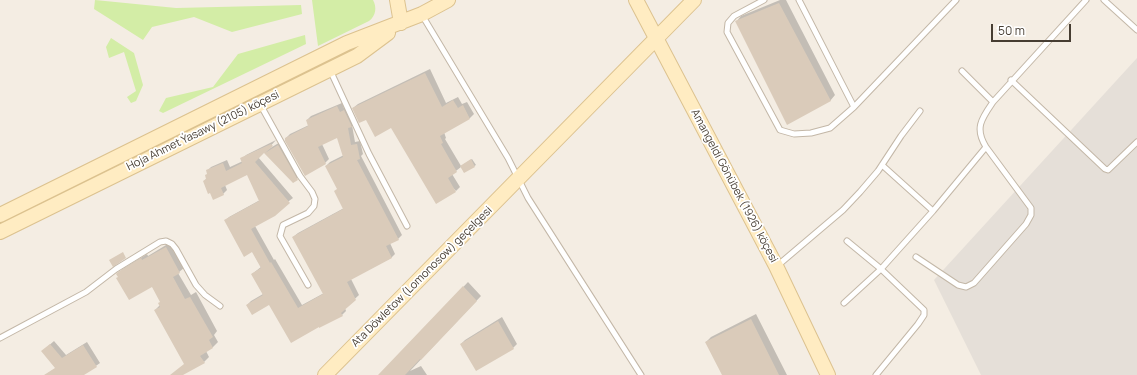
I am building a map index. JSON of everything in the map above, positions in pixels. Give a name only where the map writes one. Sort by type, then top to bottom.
[{"type":"street","points":[[397,0],[401,23]]},
{"type":"street","name":"Hoja Ahmet Ýasawy (2105) köçesi","points":[[0,215],[347,43],[401,23],[448,0]]},
{"type":"street","name":"Amangeldi Gönübek (1926) köçesi","points":[[636,0],[776,266],[828,375]]},
{"type":"street","name":"Ata Döwletow (Lomonosow) geçelgesi","points":[[325,375],[694,0]]},
{"type":"street","name":"Hoja Ahmet Ýasawy (2105) köçesi","points":[[0,232],[357,56],[401,23]]},
{"type":"lane","points":[[764,0],[734,16],[728,23],[727,32],[780,130],[794,134],[811,133],[830,128],[854,107],[956,0]]},
{"type":"lane","points":[[799,0],[854,107]]},
{"type":"lane","points":[[916,257],[958,285],[966,287],[974,283],[1026,224],[1031,215],[1031,208],[981,139],[980,128],[982,118],[1011,80],[1086,0]]},
{"type":"lane","points":[[1104,0],[1137,30]]},
{"type":"lane","points":[[422,14],[508,158],[528,198],[641,375]]},
{"type":"lane","points":[[329,69],[369,154],[407,226]]},
{"type":"lane","points":[[962,71],[993,102]]},
{"type":"lane","points":[[1011,80],[1037,103],[1104,169],[1108,170],[1113,166],[1137,142]]},
{"type":"lane","points":[[259,104],[300,176],[312,192],[315,199],[314,206],[308,213],[283,225],[280,236],[308,285]]},
{"type":"lane","points":[[776,266],[843,210],[872,178],[920,111]]},
{"type":"lane","points":[[844,303],[881,269],[933,211],[986,147]]},
{"type":"lane","points":[[882,165],[933,211]]},
{"type":"lane","points":[[847,240],[881,269],[924,310],[924,315],[876,375]]},
{"type":"lane","points":[[0,338],[86,292],[116,269],[160,242],[166,241],[172,244],[176,249],[196,285],[205,295],[220,306]]},
{"type":"shaded area","points":[[1137,58],[1137,375],[981,375],[934,280]]},
{"type":"green space","points":[[95,0],[176,8],[301,5],[302,14],[232,32],[194,17],[152,27],[143,40],[94,9]]},
{"type":"green space","points":[[312,0],[373,0],[375,11],[373,17],[369,21],[318,46]]},
{"type":"green space","points":[[305,35],[306,44],[163,113],[159,111],[166,98],[213,87],[238,54]]},
{"type":"green space","points":[[111,38],[134,53],[143,85],[136,101],[131,103],[127,97],[136,91],[124,52],[109,58],[106,47]]},
{"type":"building","points":[[779,3],[831,101],[787,125],[735,21]]},
{"type":"building","points":[[425,73],[442,107],[453,100],[458,108],[463,105],[470,119],[440,136],[443,143],[441,144],[457,172],[448,178],[456,192],[436,204],[391,128],[375,137],[366,120],[359,123],[352,108]]},
{"type":"building","points":[[337,106],[340,112],[344,110],[352,127],[348,128],[351,145],[357,144],[360,159],[357,160],[399,240],[386,246],[392,258],[347,282],[356,300],[341,313],[343,316],[319,327],[291,343],[269,305],[252,315],[246,305],[263,295],[251,274],[261,268],[252,252],[244,257],[224,220],[259,201],[247,175],[221,188],[224,195],[213,200],[210,193],[208,194],[203,181],[206,179],[206,170],[223,163],[226,171],[242,163],[240,158],[271,144],[273,146],[265,153],[278,145],[298,180],[293,183],[264,153],[255,162],[290,203],[275,216],[251,229],[298,308],[323,294],[292,237],[343,209],[334,191],[337,189],[325,166],[343,157],[337,138],[318,147],[326,164],[305,176],[285,141],[285,138],[308,126],[306,120]]},
{"type":"building","points":[[471,159],[475,167],[464,173],[460,166]]},
{"type":"building","points":[[166,247],[180,273],[173,277],[185,299],[190,297],[213,337],[209,340],[213,348],[200,356],[205,363],[183,375],[170,375],[184,364],[154,310],[160,307],[158,303],[160,302],[152,287],[129,300],[116,278],[118,277],[116,274],[118,272],[141,258],[142,260]]},
{"type":"building","points":[[123,252],[126,258],[113,267],[109,260]]},
{"type":"building","points":[[463,286],[477,301],[421,360],[420,359],[405,375],[378,375]]},
{"type":"building","points":[[751,319],[779,375],[722,375],[705,342]]},
{"type":"building","points":[[498,321],[514,349],[476,371],[460,344]]},
{"type":"building","points":[[50,344],[62,358],[83,345],[97,367],[84,375],[44,375],[55,368],[41,351]]}]
